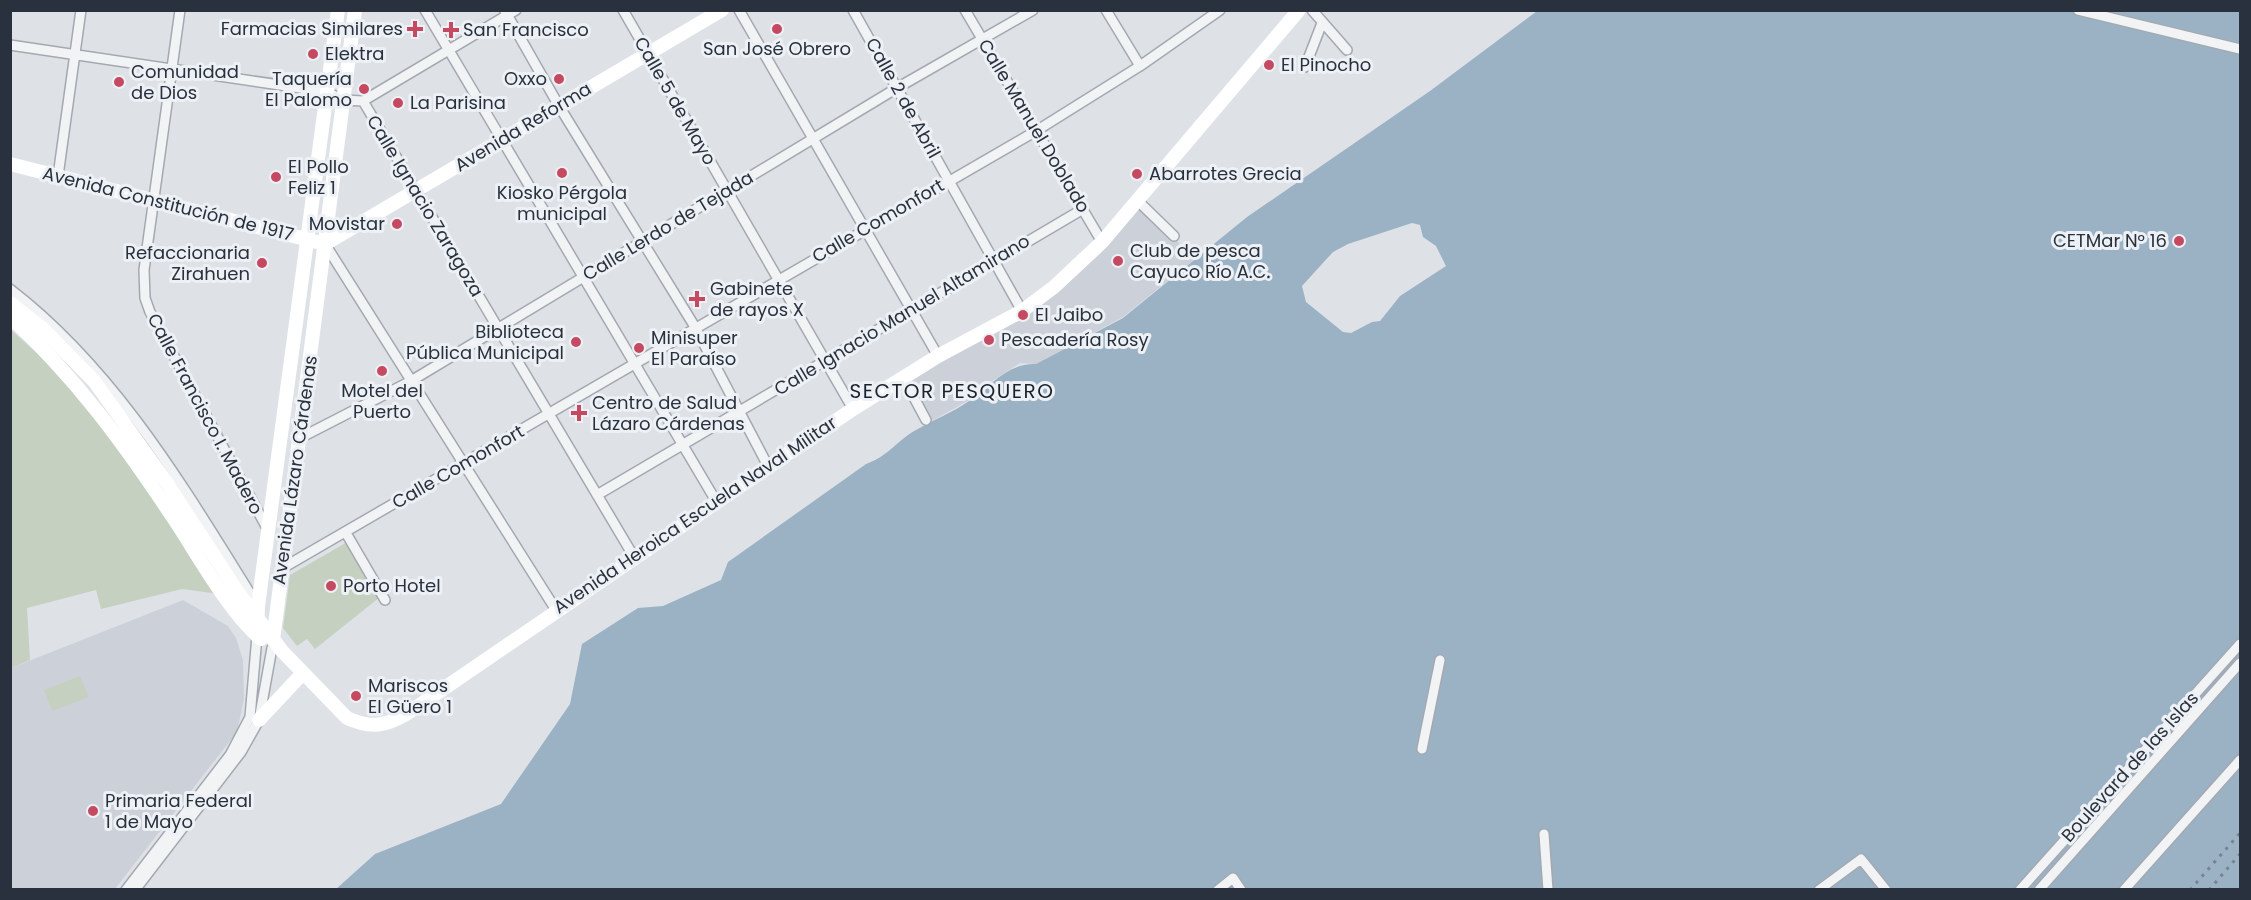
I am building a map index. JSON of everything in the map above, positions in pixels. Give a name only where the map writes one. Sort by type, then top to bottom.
[{"type":"main road","name":"Avenida Lázaro Cárdenas","points":[[257,636],[258,612],[280,453],[305,239],[338,10]]},
{"type":"main road","name":"Avenida Lázaro Cárdenas","points":[[276,646],[281,569],[355,10]]},
{"type":"main road","name":"Avenida Reforma","points":[[325,244],[722,10]]},
{"type":"main road","name":"Avenida Heroica Escuela Naval Militar","points":[[276,646],[347,718],[360,724],[379,727],[408,713],[853,409],[938,356],[1022,311],[1054,287],[1102,242],[1299,10]]},
{"type":"main road","name":"Avenida Constitución de 1917","points":[[10,164],[325,244]]},
{"type":"main road","points":[[10,303],[42,328],[94,381],[258,612],[276,646]]},
{"type":"main road","points":[[10,317],[68,375],[110,428],[227,598],[257,636],[276,646]]},
{"type":"main road","points":[[280,453],[297,455]]},
{"type":"main road","points":[[259,720],[303,673]]},
{"type":"street","points":[[58,176],[81,10]]},
{"type":"street","name":"Calle Francisco I. Madero","points":[[180,10],[170,69],[155,201],[144,270],[145,298],[150,312],[268,531]]},
{"type":"street","points":[[425,10],[716,501]]},
{"type":"street","name":"Calle 5 de Mayo","points":[[622,10],[853,409]]},
{"type":"street","points":[[739,10],[938,356]]},
{"type":"street","name":"Calle 2 de Abril","points":[[853,10],[1022,311]]},
{"type":"street","name":"Calle Manuel Doblado","points":[[965,10],[1102,242]]},
{"type":"street","name":"Calle Lerdo de Tejada","points":[[300,438],[411,381],[897,88],[1033,10]]},
{"type":"street","points":[[1106,10],[1140,66]]},
{"type":"street","name":"Calle Comonfort","points":[[281,569],[346,533],[694,327],[1036,131],[1140,66],[1220,10]]},
{"type":"street","points":[[1312,10],[1347,51]]},
{"type":"street","points":[[2078,10],[2241,49]]},
{"type":"street","points":[[10,45],[327,92],[343,100],[363,101],[509,12],[560,106],[694,327],[768,466]]},
{"type":"street","points":[[1305,67],[1322,23]]},
{"type":"street","name":"Calle Ignacio Zaragoza","points":[[363,101],[634,557]]},
{"type":"street","points":[[1138,201],[1174,236]]},
{"type":"street","name":"Calle Ignacio Manuel Altamirano","points":[[597,495],[1083,209]]},
{"type":"street","points":[[325,244],[556,610]]},
{"type":"street","points":[[10,289],[48,320],[111,386],[176,475],[258,612]]},
{"type":"street","points":[[903,377],[926,420]]},
{"type":"street","points":[[346,533],[385,600]]},
{"type":"street","name":"Avenida Lázaro Cárdenas","points":[[126,890],[243,735],[250,717],[257,636]]},
{"type":"street","name":"Boulevard de las Islas","points":[[2020,890],[2241,644]]},
{"type":"street","name":"Avenida Lázaro Cárdenas","points":[[135,890],[241,752],[259,720],[276,646]]},
{"type":"street","points":[[1422,748],[1440,660]]},
{"type":"street","name":"Boulevard de las Islas","points":[[2039,890],[2241,663]]},
{"type":"street","points":[[2124,890],[2241,760]]},
{"type":"street","points":[[1544,834],[1548,890]]},
{"type":"street","points":[[1819,890],[1861,859],[1886,890]]},
{"type":"street","points":[[1218,890],[1233,878],[1241,890]]},
{"type":"shaded area","points":[[1141,205],[1195,259],[1123,317],[1036,364],[1020,363],[983,387],[971,399],[930,422],[907,381],[1024,313],[1100,254]]},
{"type":"shaded area","name":"Primaria Federal 1 de Mayo","points":[[183,600],[228,626],[236,638],[243,660],[244,699],[237,732],[115,889],[11,890],[11,668]]},
{"type":"green space","points":[[10,329],[39,355],[95,416],[219,594],[182,589],[101,609],[96,590],[27,608],[30,660],[11,668]]},
{"type":"green space","name":"Porto Hotel","points":[[349,541],[380,597],[315,649],[307,639],[297,646],[283,628],[290,575]]},
{"type":"green space","points":[[80,676],[89,697],[52,711],[44,690]]},
{"type":"water","points":[[1537,11],[2240,11],[2240,889],[335,890],[375,854],[501,804],[570,704],[582,644],[638,608],[663,606],[721,580],[728,562],[909,434],[963,405],[1008,371],[1016,367],[1036,364],[1123,318],[1247,217],[1430,91]],"holes":[[[1412,223],[1420,225],[1423,237],[1436,246],[1446,266],[1400,296],[1380,321],[1372,322],[1351,333],[1343,332],[1306,302],[1302,286],[1333,252],[1348,244]]]},
{"type":"railway","points":[[2190,890],[2240,833]]},
{"type":"railway","points":[[2209,890],[2240,854]]},
{"type":"place","name":"Farmacias Similares","points":[[415,29]]},
{"type":"place","name":"San José Obrero","points":[[777,29]]},
{"type":"place","name":"San Francisco","points":[[451,30]]},
{"type":"place","name":"Elektra","points":[[313,54]]},
{"type":"place","name":"El Pinocho","points":[[1269,65]]},
{"type":"place","name":"Oxxo","points":[[559,79]]},
{"type":"place","name":"Comunidad de Dios","points":[[119,82]]},
{"type":"place","name":"Taquería El Palomo","points":[[364,89]]},
{"type":"place","name":"La Parisina","points":[[398,103]]},
{"type":"place","name":"Kiosko Pérgola municipal","points":[[562,173]]},
{"type":"place","name":"Abarrotes Grecia","points":[[1137,174]]},
{"type":"place","name":"El Pollo Feliz 1","points":[[276,177]]},
{"type":"place","name":"Movistar","points":[[397,224]]},
{"type":"place","name":"CETMar N° 16","points":[[2179,241]]},
{"type":"place","name":"Club de pesca Cayuco Río A.C.","points":[[1118,261]]},
{"type":"place","name":"Refaccionaria Zirahuen","points":[[262,263]]},
{"type":"place","name":"Gabinete de rayos X","points":[[697,299]]},
{"type":"place","name":"El Jaibo","points":[[1023,315]]},
{"type":"place","name":"Pescadería Rosy","points":[[989,340]]},
{"type":"place","name":"Biblioteca Pública Municipal","points":[[576,342]]},
{"type":"place","name":"Minisuper El Paraíso","points":[[639,348]]},
{"type":"place","name":"Motel del Puerto","points":[[382,371]]},
{"type":"place","name":"Centro de Salud Lázaro Cárdenas","points":[[579,413]]},
{"type":"place","name":"Porto Hotel","points":[[331,586]]},
{"type":"place","name":"Mariscos El Güero 1","points":[[356,696]]},
{"type":"place","name":"Primaria Federal 1 de Mayo","points":[[93,811]]},
{"type":"district","name":"SECTOR PESQUERO","points":[[952,391]]}]
